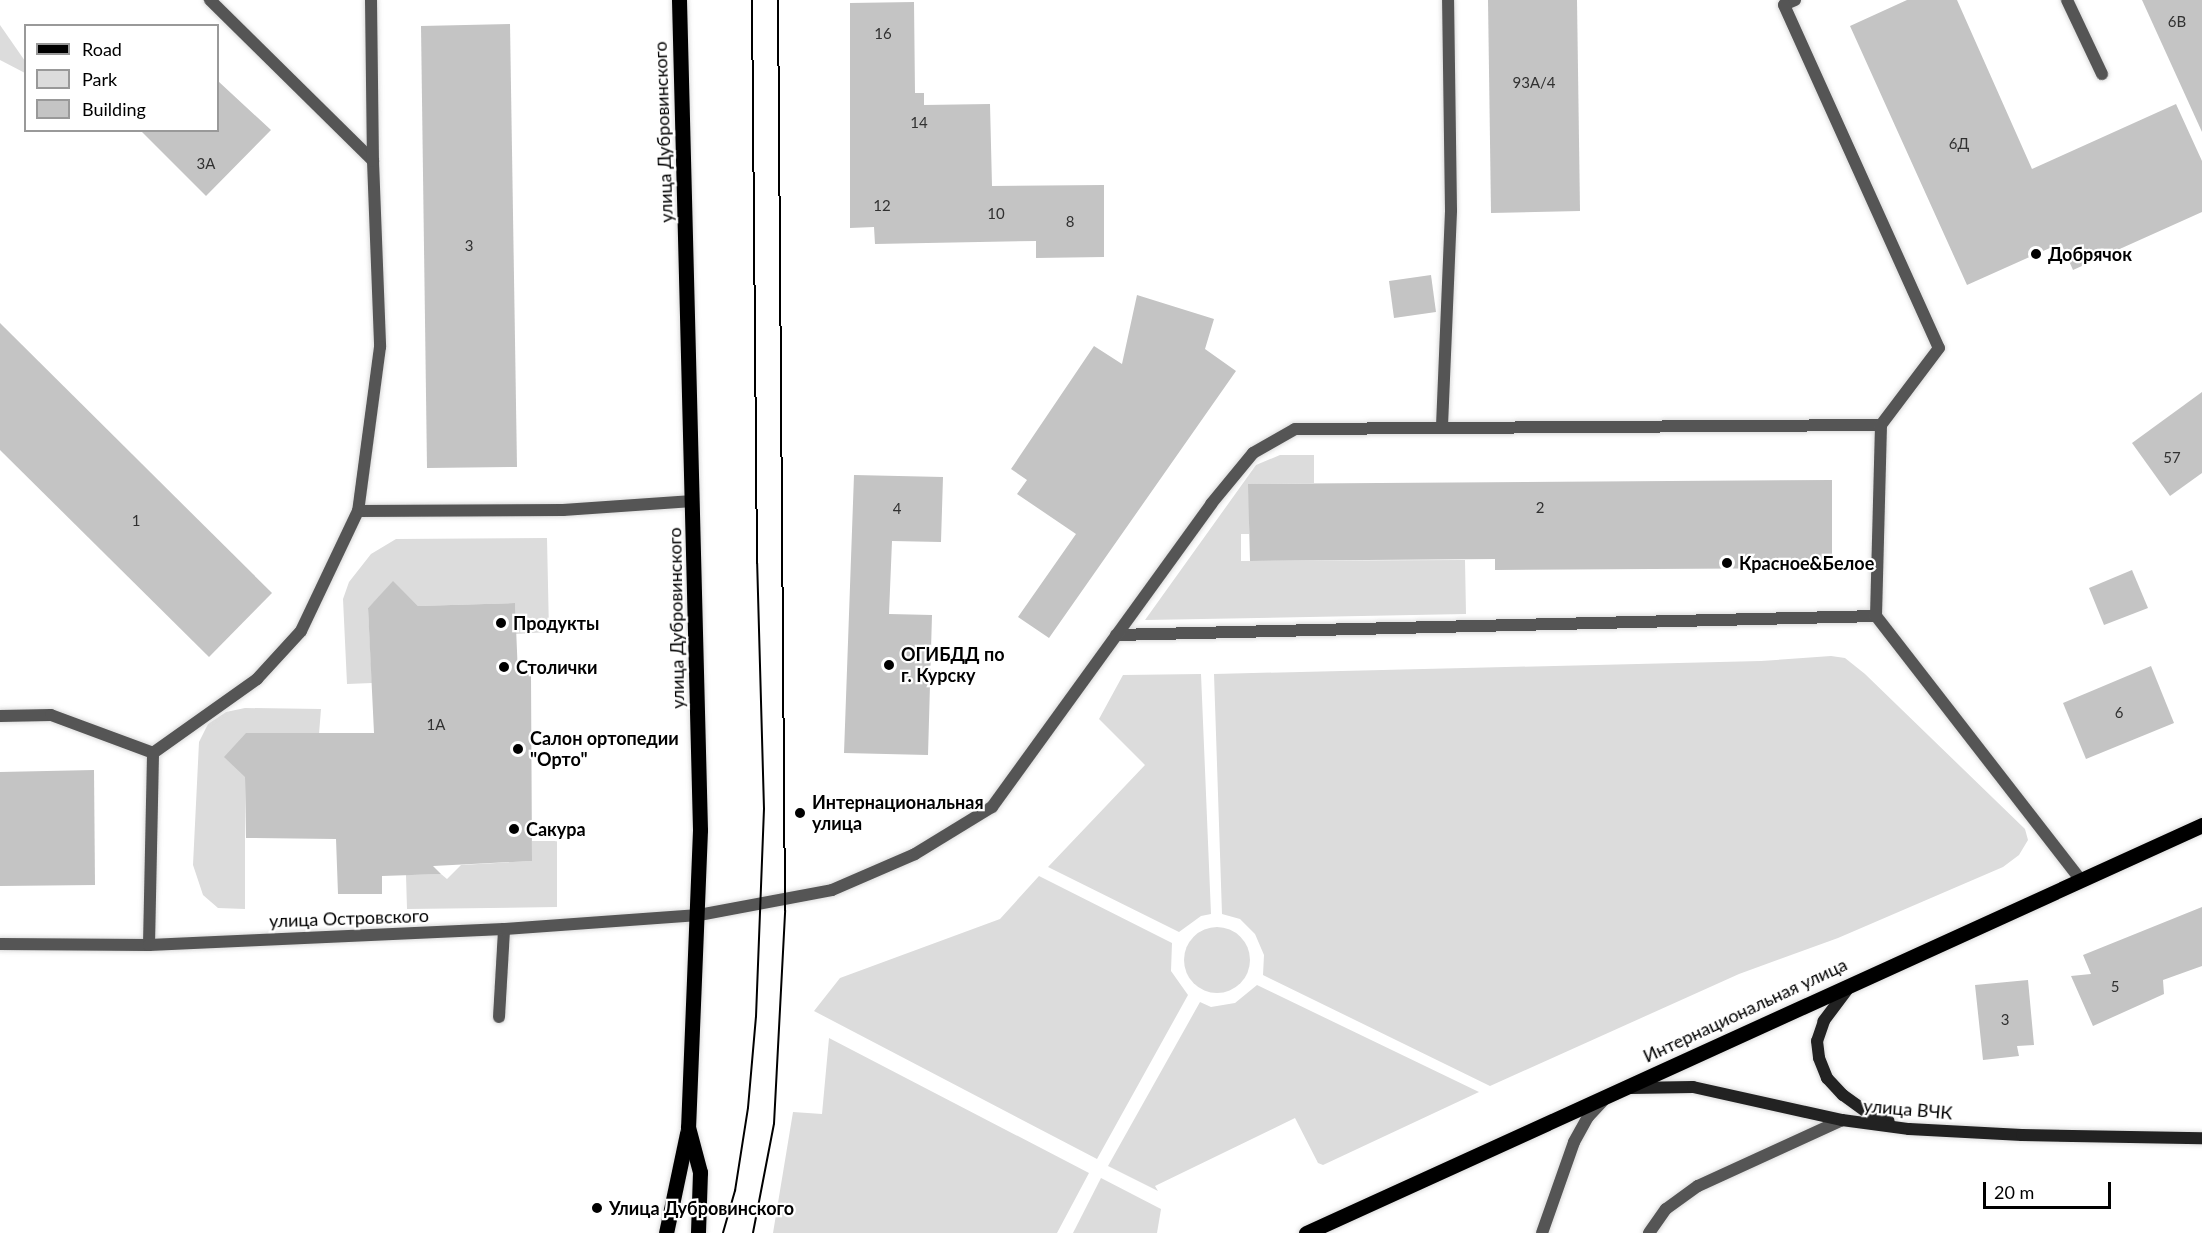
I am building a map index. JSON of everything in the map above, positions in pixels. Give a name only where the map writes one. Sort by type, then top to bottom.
[{"type":"main road","name":"улица Дубровинского","points":[[678,0],[693,501],[699,915],[688,1127],[700,1172],[698,1233]]},
{"type":"main road","name":"Интернациональная улица","points":[[1306,1233],[2079,878],[2202,825]]},
{"type":"main road","points":[[1857,980],[1836,1000],[1824,1021],[1817,1041],[1819,1058],[1827,1078],[1844,1095],[1868,1113],[1909,1129]]},
{"type":"main road","name":"улица ВЧК","points":[[1612,1093],[1660,1085],[1692,1087],[1842,1120],[1909,1129],[2022,1136],[2202,1138]]},
{"type":"main road","points":[[666,1233],[688,1127]]},
{"type":"street","points":[[210,0],[373,161]]},
{"type":"street","points":[[153,753],[257,679],[301,631],[358,511],[380,347],[373,161],[371,0]]},
{"type":"street","points":[[1442,426],[1451,210],[1448,0]]},
{"type":"street","points":[[1795,0],[1784,5],[1939,348],[1881,426],[1876,616],[2079,878]]},
{"type":"street","points":[[2067,0],[2102,74]]},
{"type":"street","name":"улица Островского","points":[[0,944],[149,945],[504,929],[699,915],[832,890],[915,854],[992,807],[1116,635],[1253,453],[1295,429],[1442,426],[1881,426]]},
{"type":"street","points":[[358,511],[563,510],[693,501]]},
{"type":"street","points":[[1116,635],[1876,616]]},
{"type":"street","points":[[0,716],[51,715],[153,753]]},
{"type":"street","points":[[149,945],[153,753]]},
{"type":"street","points":[[499,1017],[504,929]]},
{"type":"street","points":[[1542,1233],[1574,1142],[1588,1117],[1612,1093]]},
{"type":"street","points":[[1649,1233],[1666,1209],[1698,1186],[1842,1120]]},
{"type":"green space","points":[[0,25],[24,60],[24,72],[0,60]]},
{"type":"green space","points":[[1280,455],[1314,455],[1314,483],[1249,484],[1249,534],[1241,534],[1241,561],[1465,560],[1466,614],[1145,620],[1256,465]]},
{"type":"green space","points":[[547,538],[549,632],[516,634],[515,603],[418,606],[393,582],[368,608],[372,683],[347,684],[343,599],[349,582],[371,554],[396,539]]},
{"type":"green space","points":[[1831,656],[1845,658],[1865,674],[2025,829],[2028,840],[2019,855],[2003,867],[1838,938],[1739,974],[1490,1086],[1263,975],[1264,955],[1255,934],[1240,919],[1222,914],[1214,674],[1761,661]]},
{"type":"green space","points":[[1201,674],[1211,914],[1201,916],[1179,932],[1048,867],[1145,765],[1099,719],[1123,675]]},
{"type":"green space","points":[[245,708],[321,709],[319,734],[245,777],[245,909],[218,908],[203,895],[193,865],[199,742],[208,724],[226,712]]},
{"type":"green space","points":[[532,841],[557,841],[557,907],[407,909],[406,875],[441,874],[447,879],[461,865],[532,861]]},
{"type":"green space","points":[[1039,876],[1172,943],[1171,971],[1188,995],[1097,1159],[814,1011],[840,978],[1000,919]]},
{"type":"green space","points":[[1210,927],[1224,927],[1236,932],[1245,941],[1250,960],[1248,973],[1241,984],[1224,993],[1210,993],[1198,988],[1189,979],[1184,967],[1184,953],[1189,941],[1198,932]]},
{"type":"green space","points":[[1257,985],[1479,1092],[1323,1165],[1318,1163],[1295,1118],[1155,1186],[1158,1191],[1108,1166],[1200,1002],[1211,1007],[1235,1003]]},
{"type":"green space","points":[[829,1038],[1089,1173],[1057,1233],[773,1233],[793,1112],[822,1114]]},
{"type":"green space","points":[[1101,1178],[1161,1209],[1157,1233],[1073,1233]]},
{"type":"building","points":[[1488,0],[1577,0],[1580,211],[1491,213]]},
{"type":"building","points":[[1907,0],[1957,0],[2032,169],[2176,104],[2202,161],[2202,212],[2073,270],[2061,243],[1967,285],[1850,26]]},
{"type":"building","points":[[2142,0],[2202,0],[2202,132]]},
{"type":"building","points":[[914,2],[915,93],[924,93],[924,105],[990,104],[992,186],[1104,185],[1104,257],[1036,258],[1036,241],[875,244],[874,227],[850,228],[850,3]]},
{"type":"building","points":[[510,24],[517,467],[427,468],[421,26]]},
{"type":"building","points":[[219,82],[271,130],[206,196],[142,132],[219,132]]},
{"type":"building","points":[[1431,275],[1436,312],[1394,318],[1389,281]]},
{"type":"building","points":[[1137,295],[1214,319],[1205,349],[1236,371],[1049,638],[1018,617],[1076,534],[1017,494],[1027,480],[1011,469],[1094,346],[1122,364]]},
{"type":"building","points":[[0,323],[272,593],[209,657],[0,450]]},
{"type":"building","points":[[2202,392],[2202,473],[2170,496],[2132,443]]},
{"type":"building","name":"ОГИБДД по г. Курску","points":[[854,475],[943,477],[941,542],[892,541],[889,614],[932,615],[928,755],[844,753]]},
{"type":"building","points":[[1832,480],[1832,557],[1823,557],[1823,568],[1495,570],[1495,559],[1250,561],[1248,484]]},
{"type":"building","points":[[2132,570],[2148,608],[2104,625],[2089,588]]},
{"type":"building","points":[[393,581],[418,606],[515,603],[518,675],[531,674],[532,861],[433,866],[441,874],[382,876],[382,894],[338,894],[336,839],[246,838],[245,777],[224,757],[246,733],[374,733],[368,608]]},
{"type":"building","points":[[2151,666],[2174,723],[2086,759],[2063,703]]},
{"type":"building","points":[[94,770],[95,885],[0,886],[0,772]]},
{"type":"building","points":[[2202,907],[2202,966],[2163,980],[2164,994],[2093,1026],[2071,976],[2091,974],[2083,955]]},
{"type":"building","points":[[2028,980],[2034,1045],[2017,1046],[2019,1056],[1983,1060],[1975,985]]},
{"type":"tram line","points":[[723,1233],[735,1191],[748,1108],[756,1017],[764,809],[757,564],[752,0]]},
{"type":"tram line","points":[[753,1233],[774,1124],[785,911],[778,0]]},
{"type":"place","name":"Добрячок","points":[[2036,254]]},
{"type":"place","name":"Красное&Белое","points":[[1727,563]]},
{"type":"place","name":"Продукты","points":[[501,623]]},
{"type":"place","name":"ОГИБДД по г. Курску","points":[[889,665]]},
{"type":"place","name":"Столички","points":[[504,667]]},
{"type":"place","name":"Салон ортопедии \"Орто\"","points":[[518,749]]},
{"type":"place","name":"Интернациональная улица","points":[[800,813]]},
{"type":"place","name":"Сакура","points":[[514,829]]},
{"type":"place","name":"Улица Дубровинского","points":[[597,1208]]}]
